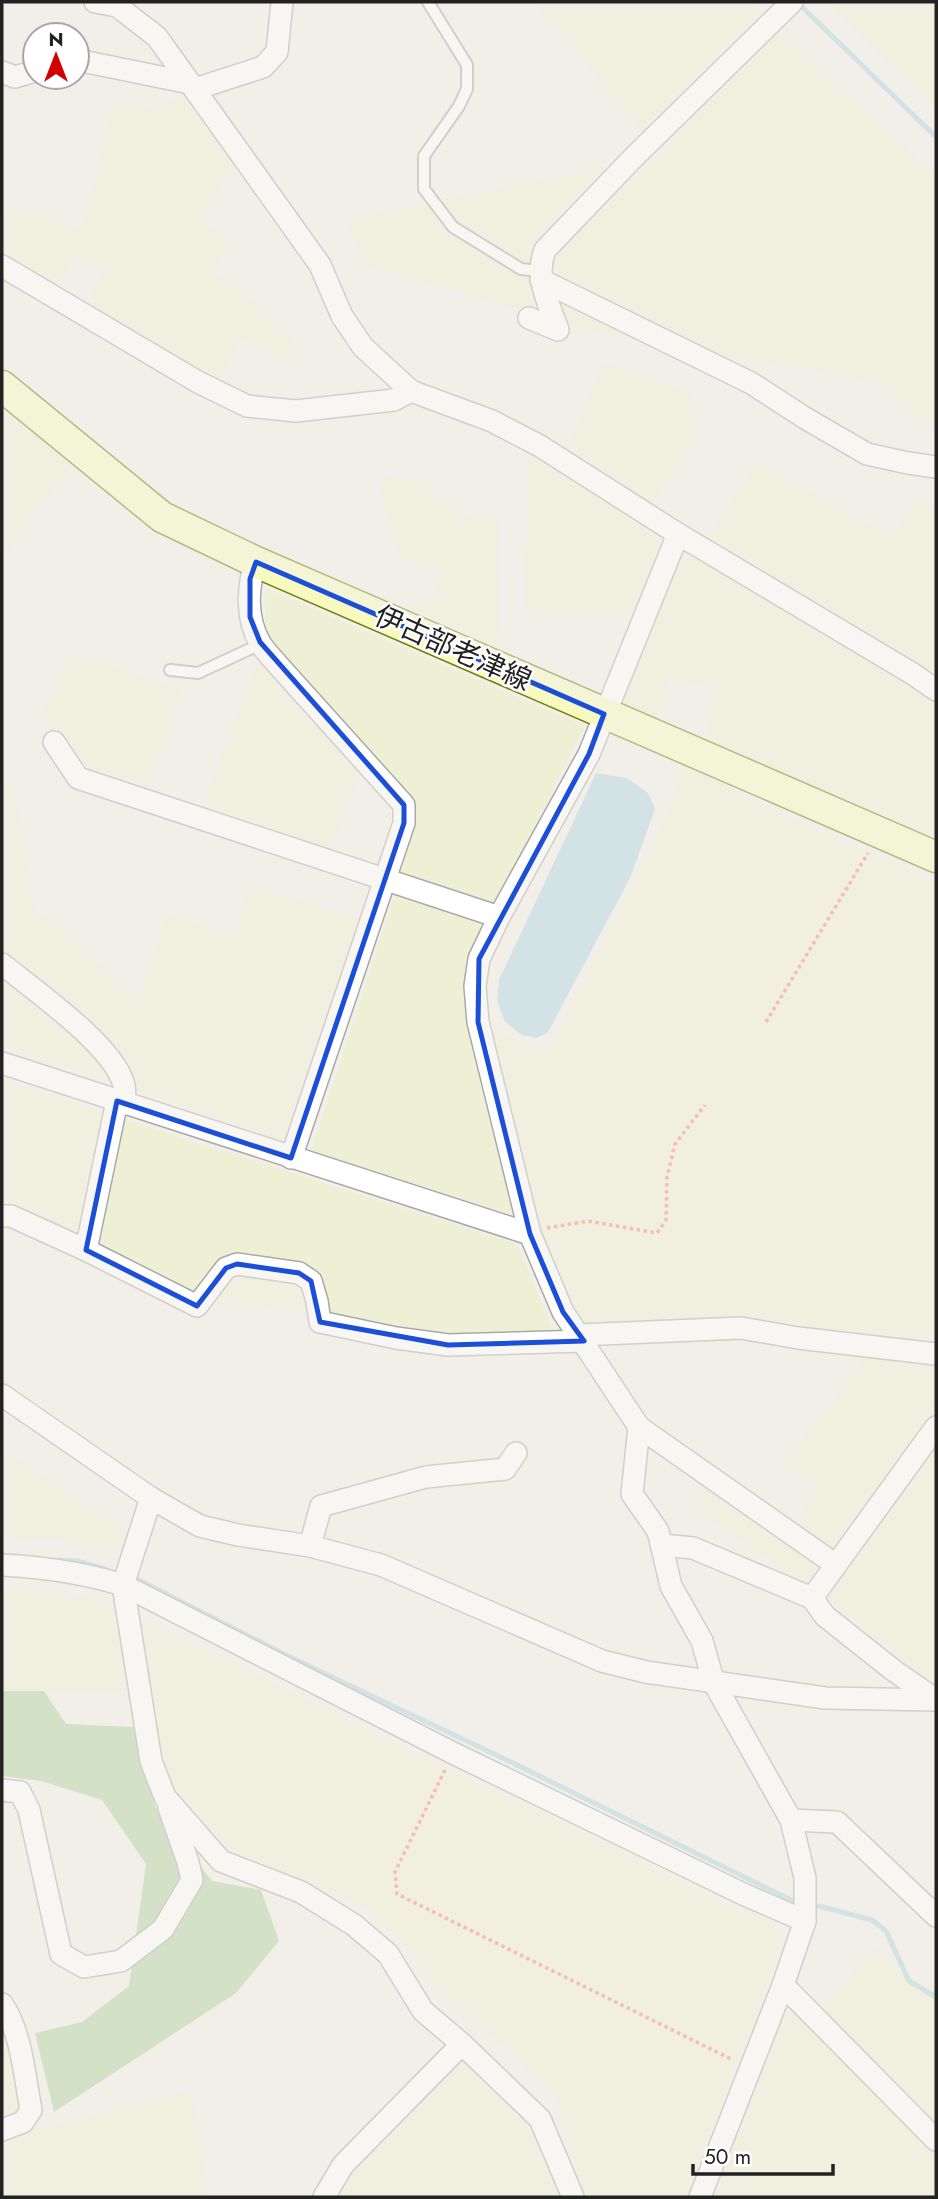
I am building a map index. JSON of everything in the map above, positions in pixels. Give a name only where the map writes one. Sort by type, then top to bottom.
[{"type":"main road","name":"伊古部老津線","points":[[5,397],[162,517],[256,562],[604,715],[936,857]]},
{"type":"street","points":[[95,2],[117,6],[157,37],[320,265],[342,316],[363,347],[411,391],[492,421],[540,446],[678,534],[936,690]]},
{"type":"street","points":[[91,63],[192,86],[263,67],[277,52],[282,2]]},
{"type":"street","points":[[530,318],[558,330],[540,276],[539,264],[545,250],[788,6]]},
{"type":"street","points":[[2,72],[16,77],[21,75]]},
{"type":"street","points":[[2,266],[198,382],[247,406],[296,411],[394,400],[411,391]]},
{"type":"street","points":[[540,276],[751,383],[867,454],[936,467]]},
{"type":"street","points":[[678,534],[589,754],[499,917],[479,959],[475,986],[478,1022],[530,1234],[563,1312],[639,1427],[836,1565]]},
{"type":"street","points":[[256,562],[250,579],[250,617],[260,642],[404,805],[404,823],[291,1158]]},
{"type":"street","points":[[913,674],[936,671]]},
{"type":"street","points":[[54,742],[78,778],[499,917]]},
{"type":"street","points":[[2,964],[78,1026],[113,1062],[124,1083],[86,1250]]},
{"type":"street","points":[[2,1063],[530,1234]]},
{"type":"street","points":[[2,1216],[11,1216],[86,1250],[197,1306],[226,1268],[237,1264],[299,1273],[311,1281],[320,1322],[396,1338],[448,1345],[741,1328],[798,1338],[936,1354]]},
{"type":"street","points":[[2,1395],[151,1499],[200,1526],[310,1546],[382,1565],[601,1661],[646,1672],[825,1698],[936,1700]]},
{"type":"street","points":[[639,1427],[632,1494],[659,1531],[671,1586],[702,1641],[713,1683],[791,1820],[805,1878],[805,1921],[700,2197]]},
{"type":"street","points":[[812,1598],[936,1427]]},
{"type":"street","points":[[310,1546],[321,1506],[425,1477],[505,1469],[516,1453]]},
{"type":"street","points":[[2,1790],[20,1792],[29,1810],[61,1954],[85,1966],[121,1961],[163,1929],[192,1880],[151,1761],[123,1585],[151,1499]]},
{"type":"street","points":[[662,1545],[694,1548],[812,1598],[825,1616],[893,1671],[936,1700]]},
{"type":"street","points":[[2,1565],[34,1566],[96,1577],[123,1585],[453,1753],[805,1921]]},
{"type":"street","points":[[165,1797],[221,1861],[301,1892],[355,1925],[388,1954],[423,2011],[540,2119],[573,2197]]},
{"type":"street","points":[[791,1820],[837,1822],[936,1916]]},
{"type":"street","points":[[783,1984],[936,2140]]},
{"type":"street","points":[[2,2004],[8,2013],[19,2048],[31,2109],[23,2122],[2,2130]]},
{"type":"street","points":[[324,2197],[343,2165],[461,2044]]},
{"type":"lane","points":[[428,2],[467,65],[467,89],[459,106],[424,156],[424,189],[453,226],[521,269],[540,276]]},
{"type":"lane","points":[[170,670],[198,673],[260,642]]},
{"type":"path","points":[[766,1022],[880,833]]},
{"type":"path","points":[[530,1234],[551,1226],[588,1222],[657,1233],[666,1220],[667,1177],[676,1144],[705,1105]]},
{"type":"path","points":[[453,1753],[395,1872],[397,1894],[750,2068]]},
{"type":"highlighted area","points":[[256,562],[604,714],[589,754],[479,959],[478,1022],[530,1234],[563,1312],[584,1341],[448,1345],[320,1322],[311,1281],[299,1273],[237,1264],[226,1268],[197,1306],[86,1250],[117,1101],[291,1158],[404,823],[404,805],[260,642],[250,617],[250,579]]},
{"type":"green space","points":[[533,2],[751,2],[936,176],[936,431],[876,381],[595,331],[367,265],[347,221],[665,155]]},
{"type":"green space","points":[[831,2],[936,2],[936,109],[830,5]]},
{"type":"green space","points":[[189,94],[236,158],[198,221],[230,240],[212,271],[266,312],[301,352],[288,364],[240,336],[217,383],[88,304],[104,270],[75,255],[57,285],[2,256],[2,222],[18,208],[82,231],[115,104],[150,110]]},
{"type":"green space","points":[[604,363],[690,394],[696,439],[650,505],[707,540],[758,462],[891,538],[919,501],[936,512],[936,848],[707,745],[717,685],[668,679],[655,723],[622,708],[656,614],[525,612],[529,453],[560,471]]},
{"type":"green space","points":[[10,416],[73,462],[4,556],[2,563],[2,429]]},
{"type":"green space","points":[[377,475],[423,483],[462,517],[499,522],[498,626],[511,668],[405,621],[408,603],[434,602],[442,574],[400,556]]},
{"type":"green space","points":[[265,588],[585,726],[470,956],[464,987],[468,1024],[515,1215],[311,1151],[395,894],[417,809],[272,646],[266,628]]},
{"type":"green space","points":[[70,653],[180,691],[149,784],[78,765],[42,716]]},
{"type":"green space","points":[[259,660],[360,774],[328,853],[200,814]]},
{"type":"green space","points":[[683,762],[766,808],[936,880],[936,1680],[908,1665],[829,1598],[694,1508],[707,1485],[785,1537],[820,1489],[783,1464],[881,1340],[772,1323],[584,1325],[542,1236],[489,1029],[547,1053],[674,802]]},
{"type":"green space","points":[[2,782],[13,782],[32,906],[139,999],[168,916],[235,937],[250,887],[358,918],[289,1146],[174,1103],[2,1047]]},
{"type":"green space","points":[[2,1080],[518,1245],[554,1333],[450,1339],[191,1293],[78,1233],[9,1207],[2,1208]]},
{"type":"green space","points":[[2,1454],[12,1456],[127,1531],[126,1553],[62,1539],[2,1537]]},
{"type":"green space","points":[[2,1590],[98,1599],[786,1933],[687,2197],[586,2197],[556,2097],[434,1981],[371,1909],[232,1850],[169,1781],[147,1691],[2,1691]]},
{"type":"green space","points":[[2,1691],[44,1691],[66,1724],[133,1727],[155,1806],[212,1881],[261,1890],[279,1941],[236,1993],[54,2112],[35,2033],[82,2022],[129,1986],[146,1864],[102,1800],[41,1781],[2,1776]]},
{"type":"green space","points":[[874,1948],[909,1974],[936,1985],[936,2197],[714,2197],[787,2009],[807,2028]]},
{"type":"green space","points":[[2,2038],[39,2131],[191,2091],[207,2197],[2,2197]]},
{"type":"green space","points":[[462,2062],[526,2124],[561,2197],[339,2197],[350,2176]]},
{"type":"water","points":[[596,773],[627,778],[648,793],[655,809],[630,878],[548,1032],[537,1038],[522,1035],[505,1022],[497,1000],[499,980]]},
{"type":"waterway","points":[[798,3],[936,137]]},
{"type":"waterway","points":[[56,1560],[77,1561],[105,1569]]},
{"type":"waterway","points":[[137,1579],[288,1656],[795,1902]]},
{"type":"waterway","points":[[819,1906],[872,1920],[886,1931],[909,1981],[936,1997]]}]
